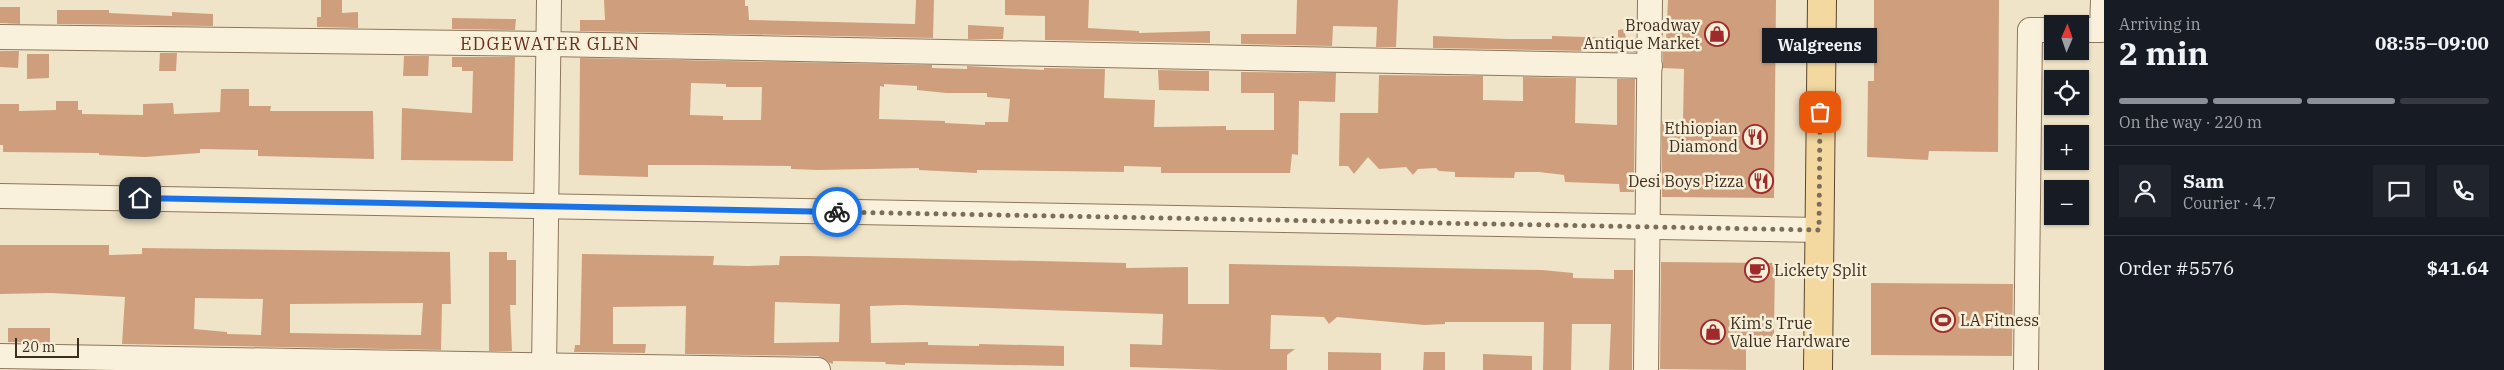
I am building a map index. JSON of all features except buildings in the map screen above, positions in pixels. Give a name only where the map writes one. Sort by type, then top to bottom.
[{"type":"main road","points":[[1818,370],[1822,0]]},
{"type":"street","points":[[544,368],[549,0]]},
{"type":"street","points":[[1646,370],[1650,0]]},
{"type":"street","points":[[2089,30],[2102,30],[2102,0]]},
{"type":"street","points":[[2026,370],[2030,30],[2044,30]]},
{"type":"street","points":[[0,37],[548,44],[1650,66]]},
{"type":"street","points":[[0,196],[1819,230]]},
{"type":"street","points":[[0,356],[544,368],[818,370]]},
{"type":"way so far","points":[[837,212],[1819,230],[1820,112]]},
{"type":"place","name":"Broadway Antique Market","points":[[1717,34]]},
{"type":"place","name":"Walgreens","points":[[1820,112]]},
{"type":"place","name":"Ethiopian Diamond","points":[[1755,137]]},
{"type":"place","name":"Desi Boys Pizza","points":[[1761,181]]},
{"type":"place","name":"Lickety Split","points":[[1757,270]]},
{"type":"place","name":"LA Fitness","points":[[1943,320]]},
{"type":"place","name":"Kim's True Value Hardware","points":[[1713,332]]},
{"type":"district","name":"EDGEWATER GLEN","points":[[550,43]]},
{"type":"route","points":[[140,198],[837,212]]}]
